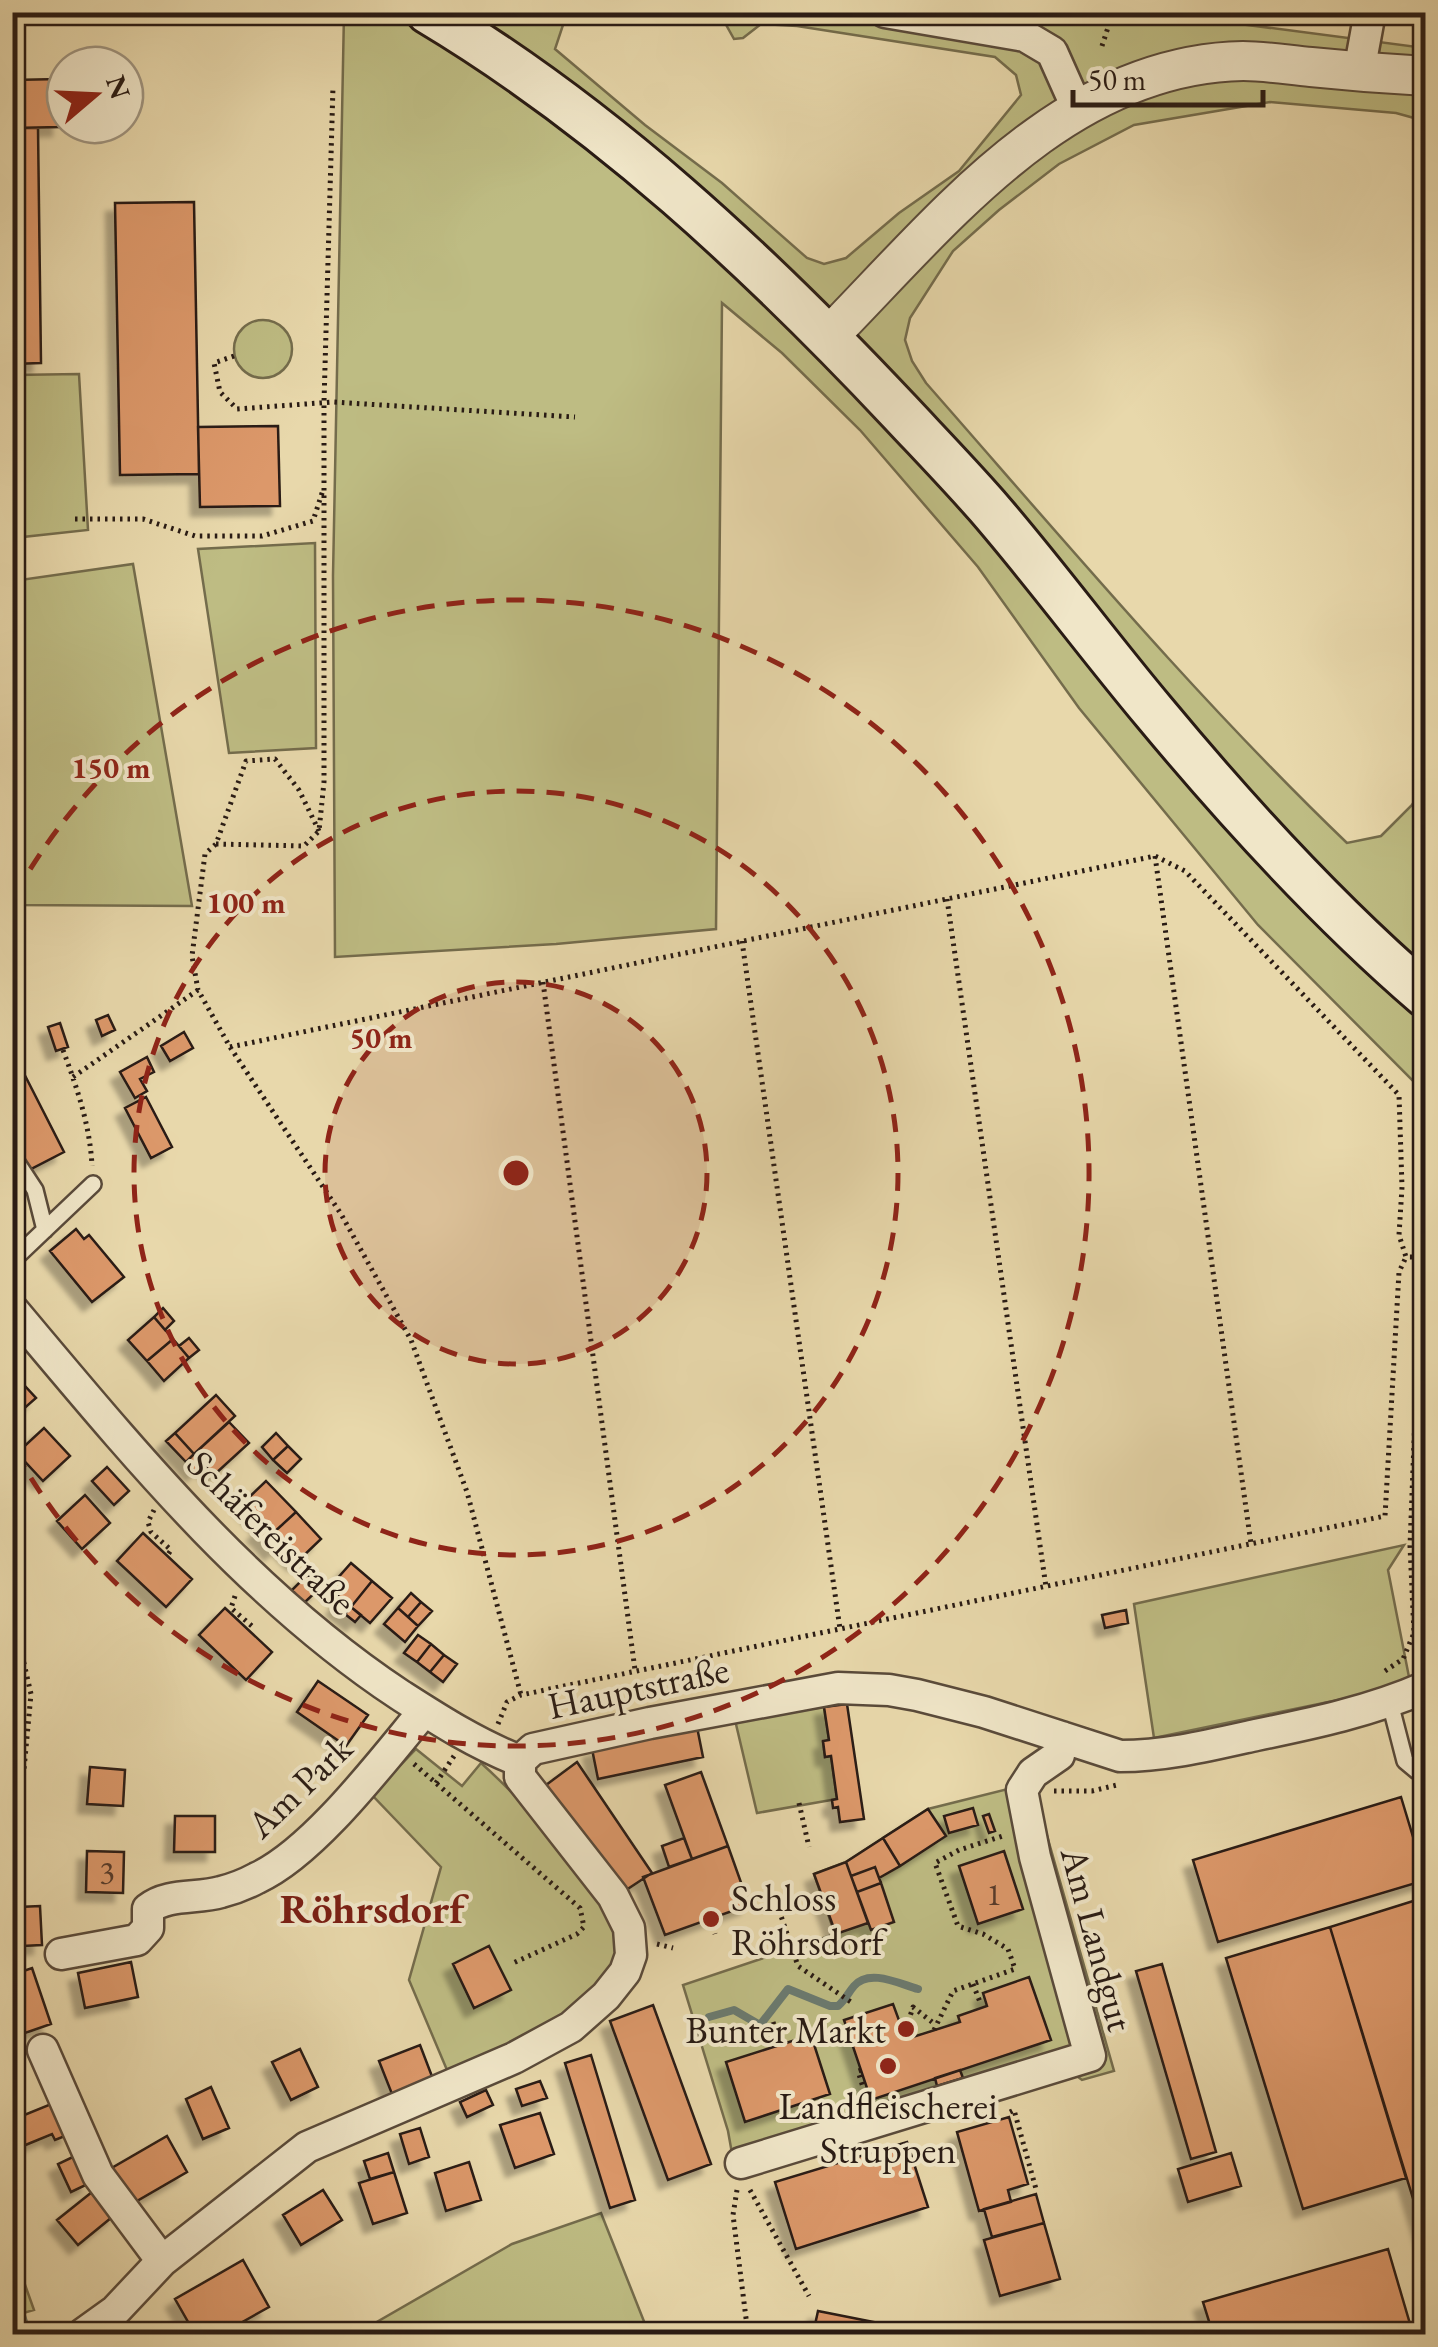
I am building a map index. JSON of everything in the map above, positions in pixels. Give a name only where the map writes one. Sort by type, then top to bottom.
[{"type":"main road","points":[[428,12],[540,86],[680,198],[829,336],[987,505],[1155,714],[1257,830],[1384,960],[1426,996]]},
{"type":"street","points":[[885,12],[1026,36],[1052,52],[1076,108]]},
{"type":"street","points":[[1358,72],[1370,12]]},
{"type":"street","points":[[829,336],[950,214],[1014,155],[1076,108],[1157,76],[1202,65],[1245,61],[1426,76]]},
{"type":"street","name":"Schäfereistraße","points":[[12,1309],[170,1493],[278,1602],[364,1671],[424,1711],[489,1749],[520,1761]]},
{"type":"street","name":"Hauptstraße","points":[[84,2334],[121,2323],[162,2261],[307,2146],[544,2042],[592,2012],[625,1972],[631,1954],[629,1928],[612,1896],[520,1777],[520,1761],[533,1749],[838,1688],[917,1695],[1120,1756],[1138,1756],[1174,1753],[1376,1706],[1426,1687]]},
{"type":"street","name":"Am Park","points":[[61,1954],[137,1940],[148,1928],[148,1909],[158,1901],[220,1892],[259,1878],[285,1860],[331,1817],[424,1711]]},
{"type":"street","name":"Am Landgut","points":[[741,2162],[1090,2056],[1035,1858],[1022,1790],[1033,1773],[1059,1755],[1062,1737]]},
{"type":"street","points":[[43,2050],[98,2175],[162,2261]]},
{"type":"lane","points":[[12,1155],[36,1190],[46,1230]]},
{"type":"lane","points":[[12,1261],[93,1184]]},
{"type":"lane","points":[[1376,1706],[1406,1760],[1417,1772],[1426,1772]]},
{"type":"path","points":[[1102,46],[1112,12]]},
{"type":"path","points":[[216,844],[304,846],[319,831],[324,782],[324,402],[333,86]]},
{"type":"path","points":[[234,356],[214,363],[220,392],[237,409],[324,402],[575,417]]},
{"type":"path","points":[[75,518],[142,519],[195,536],[262,536],[312,521],[326,482]]},
{"type":"path","points":[[319,831],[299,790],[275,759],[246,761],[216,844],[205,854],[192,956],[198,990],[230,1047],[340,1214],[411,1340],[467,1492],[520,1695]]},
{"type":"path","points":[[230,1047],[1155,856],[1185,872],[1399,1095],[1400,1235],[1406,1257],[1400,1272],[1386,1516],[520,1695],[507,1702],[489,1749]]},
{"type":"path","points":[[1155,856],[1251,1544]]},
{"type":"path","points":[[946,899],[1046,1586]]},
{"type":"path","points":[[742,941],[840,1629]]},
{"type":"path","points":[[543,982],[634,1670]]},
{"type":"path","points":[[73,1077],[198,990]]},
{"type":"path","points":[[63,1050],[91,1141],[93,1184]]},
{"type":"path","points":[[1376,1706],[1358,1679],[1384,1672],[1403,1659],[1414,1632],[1410,1546],[1426,1134]]},
{"type":"path","points":[[1406,1257],[1424,1257]]},
{"type":"path","points":[[170,1493],[148,1522],[151,1532],[171,1551]]},
{"type":"path","points":[[231,1608],[251,1628],[260,1620]]},
{"type":"path","points":[[12,1611],[31,1694],[12,1898]]},
{"type":"path","points":[[400,1740],[407,1758],[580,1908],[584,1927]]},
{"type":"path","points":[[436,1783],[446,1770]]},
{"type":"path","points":[[799,1804],[808,1848]]},
{"type":"path","points":[[934,2030],[953,1990],[1015,1968],[1008,1949],[983,1934],[958,1926],[936,1863],[959,1850],[1018,1830]]},
{"type":"path","points":[[779,1910],[798,1966],[851,2002]]},
{"type":"path","points":[[711,1918],[715,1934]]},
{"type":"path","points":[[511,1964],[577,1934],[584,1927],[599,1927]]},
{"type":"path","points":[[973,1984],[980,2002]]},
{"type":"path","points":[[906,2029],[913,2006],[932,2022]]},
{"type":"path","points":[[861,2070],[858,2071],[866,2098]]},
{"type":"path","points":[[1000,2115],[1014,2110],[1036,2189]]},
{"type":"path","points":[[752,2198],[809,2296]]},
{"type":"path","points":[[733,2215],[748,2334]]},
{"type":"shaded area","points":[[1148,12],[1425,48],[1425,121],[1396,113],[1270,102],[1134,125],[1059,164],[953,251],[910,318],[905,340],[926,383],[1080,559],[1237,732],[1347,843],[1381,836],[1412,805],[1425,783],[1424,1092],[1258,925],[1079,708],[978,567],[860,430],[782,353],[722,303],[716,929],[556,944],[335,957],[333,576],[344,13],[567,13],[555,49],[722,183],[807,258],[824,264],[846,258],[899,213],[959,171],[1021,95],[1016,75],[995,57],[797,26],[761,24],[743,38],[734,39],[725,23],[708,13]]},
{"type":"shaded area","points":[[263,320],[284,328],[292,349],[284,370],[263,378],[242,370],[234,349],[242,328]]},
{"type":"shaded area","points":[[79,374],[88,530],[13,538],[13,375]]},
{"type":"shaded area","points":[[315,543],[316,748],[229,753],[198,549]]},
{"type":"shaded area","points":[[133,564],[192,906],[13,905],[13,581]]},
{"type":"shaded area","points":[[1404,1545],[1388,1570],[1409,1677],[1372,1693],[1154,1738],[1134,1604]]},
{"type":"shaded area","points":[[13,1635],[20,1728],[13,1822]]},
{"type":"shaded area","points":[[824,1707],[829,1740],[823,1742],[825,1757],[831,1756],[837,1799],[757,1813],[735,1720]]},
{"type":"shaded area","points":[[416,1749],[462,1786],[481,1763],[497,1778],[583,1875],[613,1924],[617,1944],[612,1965],[576,2005],[521,2039],[447,2070],[409,1980],[441,1867],[372,1795]]},
{"type":"shaded area","points":[[1032,1783],[1114,2071],[1082,2080],[1074,2074],[736,2176],[728,2131],[683,1985],[835,1934],[814,1874],[846,1862],[928,1809]]},
{"type":"shaded area","points":[[601,2213],[649,2334],[356,2334],[512,2244]]},
{"type":"shaded area","points":[[13,2251],[34,2310],[12,2316]]},
{"type":"building","points":[[45,79],[45,127],[12,128],[12,80]]},
{"type":"building","points":[[12,128],[38,128],[41,363],[12,364]]},
{"type":"building","points":[[194,202],[199,474],[120,475],[115,203]]},
{"type":"building","points":[[278,426],[280,506],[200,507],[198,427]]},
{"type":"building","points":[[108,1015],[115,1030],[102,1036],[96,1020]]},
{"type":"building","points":[[60,1023],[68,1047],[56,1051],[48,1027]]},
{"type":"building","points":[[184,1032],[193,1048],[170,1061],[161,1046]]},
{"type":"building","points":[[13,1052],[64,1152],[29,1170],[12,1139]]},
{"type":"building","points":[[147,1057],[154,1072],[140,1079],[147,1091],[135,1098],[120,1072]]},
{"type":"building","points":[[146,1097],[172,1147],[151,1158],[125,1108]]},
{"type":"building","points":[[76,1229],[84,1239],[89,1235],[124,1277],[92,1302],[50,1251]]},
{"type":"building","points":[[163,1308],[174,1321],[165,1330],[154,1317]]},
{"type":"building","points":[[154,1317],[173,1339],[147,1361],[128,1340]]},
{"type":"building","points":[[189,1338],[199,1350],[189,1358],[179,1346]]},
{"type":"building","points":[[173,1339],[189,1358],[164,1381],[147,1361]]},
{"type":"building","points":[[12,1372],[36,1398],[12,1419]]},
{"type":"building","points":[[216,1395],[235,1416],[194,1454],[175,1433]]},
{"type":"building","points":[[229,1422],[249,1443],[214,1475],[194,1454]]},
{"type":"building","points":[[44,1428],[70,1456],[43,1481],[17,1453]]},
{"type":"building","points":[[175,1433],[194,1454],[186,1462],[166,1441]]},
{"type":"building","points":[[276,1433],[288,1446],[273,1460],[262,1447]]},
{"type":"building","points":[[288,1446],[301,1459],[287,1473],[273,1460]]},
{"type":"building","points":[[194,1454],[204,1464],[195,1472],[186,1462]]},
{"type":"building","points":[[107,1467],[129,1491],[114,1505],[92,1481]]},
{"type":"building","points":[[266,1481],[296,1512],[271,1535],[242,1504]]},
{"type":"building","points":[[85,1495],[110,1523],[82,1549],[57,1521]]},
{"type":"building","points":[[296,1512],[321,1539],[297,1562],[271,1535]]},
{"type":"building","points":[[263,1526],[271,1535],[265,1541],[256,1532]]},
{"type":"building","points":[[143,1533],[192,1579],[166,1607],[117,1561]]},
{"type":"building","points":[[271,1535],[281,1544],[273,1551],[265,1541]]},
{"type":"building","points":[[351,1563],[372,1581],[351,1607],[329,1588]]},
{"type":"building","points":[[307,1575],[320,1588],[304,1603],[292,1590]]},
{"type":"building","points":[[372,1581],[392,1598],[370,1623],[351,1607]]},
{"type":"building","points":[[411,1593],[421,1602],[408,1617],[398,1608]]},
{"type":"building","points":[[341,1599],[351,1607],[345,1614],[335,1606]]},
{"type":"building","points":[[421,1602],[432,1611],[418,1626],[408,1617]]},
{"type":"building","points":[[351,1607],[361,1615],[355,1622],[345,1614]]},
{"type":"building","points":[[225,1608],[272,1652],[246,1680],[199,1635]]},
{"type":"building","points":[[398,1608],[418,1626],[405,1642],[384,1624]]},
{"type":"building","points":[[1126,1610],[1128,1623],[1105,1628],[1102,1615]]},
{"type":"building","points":[[418,1635],[431,1644],[417,1662],[404,1653]]},
{"type":"building","points":[[431,1644],[444,1655],[430,1672],[417,1662]]},
{"type":"building","points":[[444,1655],[457,1664],[443,1682],[430,1672]]},
{"type":"building","points":[[318,1681],[368,1715],[346,1746],[297,1712]]},
{"type":"building","points":[[847,1704],[864,1819],[840,1822],[838,1807],[833,1808],[832,1800],[837,1799],[831,1756],[825,1757],[823,1741],[829,1740],[824,1707]]},
{"type":"building","points":[[697,1727],[703,1757],[598,1779],[592,1749]]},
{"type":"building","points":[[577,1762],[652,1873],[620,1894],[546,1785]]},
{"type":"building","points":[[90,1767],[125,1770],[123,1806],[87,1804]]},
{"type":"building","points":[[701,1772],[728,1846],[692,1859],[665,1785]]},
{"type":"building","points":[[1401,1797],[1426,1880],[1218,1942],[1193,1860]]},
{"type":"building","points":[[973,1808],[978,1825],[949,1833],[944,1816]]},
{"type":"building","points":[[928,1809],[946,1836],[900,1866],[883,1838]]},
{"type":"building","points":[[989,1814],[995,1831],[989,1833],[983,1816]]},
{"type":"building","points":[[175,1816],[215,1816],[215,1852],[174,1852]]},
{"type":"building","points":[[684,1838],[692,1859],[669,1867],[662,1846]]},
{"type":"building","points":[[883,1838],[900,1866],[879,1878],[875,1867],[851,1876],[846,1862]]},
{"type":"building","points":[[728,1846],[749,1905],[665,1935],[643,1877]]},
{"type":"building","points":[[87,1851],[124,1852],[123,1893],[86,1892]]},
{"type":"building","points":[[1004,1851],[1023,1909],[978,1924],[959,1866]]},
{"type":"building","points":[[846,1862],[868,1923],[836,1934],[814,1874]]},
{"type":"building","points":[[875,1867],[881,1883],[857,1892],[851,1876]]},
{"type":"building","points":[[881,1883],[894,1922],[871,1930],[857,1892]]},
{"type":"building","points":[[1426,1897],[1426,2241],[1330,1927]]},
{"type":"building","points":[[40,1906],[42,1945],[22,1946],[19,1907]]},
{"type":"building","points":[[1330,1927],[1406,2178],[1303,2209],[1226,1958]]},
{"type":"building","points":[[489,1946],[511,1990],[474,2008],[453,1964]]},
{"type":"building","points":[[131,1962],[138,1997],[85,2008],[78,1973]]},
{"type":"building","points":[[1162,1964],[1216,2152],[1191,2159],[1136,1971]]},
{"type":"building","points":[[32,1968],[51,2024],[25,2033],[12,1996],[12,1975]]},
{"type":"building","points":[[1029,1977],[1051,2040],[871,2100],[844,2020],[893,2004],[904,2034],[911,2031],[913,2037],[960,2022],[958,2016],[987,2006],[983,1993]]},
{"type":"building","points":[[653,2005],[711,2164],[668,2180],[610,2021]]},
{"type":"building","points":[[811,2035],[830,2094],[745,2122],[726,2062]]},
{"type":"building","points":[[420,2045],[433,2079],[392,2094],[379,2061]]},
{"type":"building","points":[[300,2049],[318,2087],[291,2100],[272,2062]]},
{"type":"building","points":[[591,2055],[635,2200],[610,2208],[565,2063]]},
{"type":"building","points":[[960,2070],[963,2078],[937,2086],[935,2078]]},
{"type":"building","points":[[540,2081],[547,2098],[522,2106],[516,2089]]},
{"type":"building","points":[[211,2087],[229,2128],[203,2139],[186,2099]]},
{"type":"building","points":[[486,2090],[493,2105],[467,2117],[460,2102]]},
{"type":"building","points":[[56,2102],[70,2134],[55,2140],[52,2134],[23,2146],[12,2120]]},
{"type":"building","points":[[540,2113],[554,2154],[515,2168],[500,2125]]},
{"type":"building","points":[[1009,2117],[1028,2184],[1008,2190],[1011,2202],[979,2211],[957,2132]]},
{"type":"building","points":[[420,2128],[429,2157],[409,2164],[400,2134]]},
{"type":"building","points":[[167,2136],[187,2172],[130,2205],[110,2169]]},
{"type":"building","points":[[907,2142],[928,2207],[796,2249],[775,2182]]},
{"type":"building","points":[[388,2153],[394,2172],[370,2179],[364,2161]]},
{"type":"building","points":[[1231,2153],[1241,2186],[1188,2202],[1178,2169]]},
{"type":"building","points":[[77,2155],[90,2183],[71,2192],[58,2164]]},
{"type":"building","points":[[469,2162],[481,2200],[446,2211],[435,2173]]},
{"type":"building","points":[[394,2172],[407,2213],[373,2224],[359,2183]]},
{"type":"building","points":[[97,2188],[117,2213],[78,2245],[57,2220]]},
{"type":"building","points":[[323,2190],[342,2220],[301,2245],[283,2215]]},
{"type":"building","points":[[1036,2194],[1044,2223],[992,2237],[984,2209]]},
{"type":"building","points":[[1044,2223],[1060,2279],[1000,2296],[984,2240]]},
{"type":"building","points":[[1388,2249],[1413,2334],[1213,2334],[1203,2302]]},
{"type":"building","points":[[243,2260],[269,2307],[221,2334],[195,2334],[175,2299]]},
{"type":"building","points":[[818,2311],[934,2334],[813,2334]]},
{"type":"building","points":[[246,2321],[253,2334],[234,2334],[231,2329]]},
{"type":"waterway","points":[[709,2017],[734,2010],[760,2025],[788,1989],[838,2006],[854,1986],[868,1978],[918,1989]]},
{"type":"waterway","points":[[12,2285],[28,2334]]},
{"type":"place","name":"Schloss Röhrsdorf","points":[[711,1919]]},
{"type":"place","name":"Bunter Markt","points":[[906,2029]]},
{"type":"place","name":"Landfleischerei Struppen","points":[[888,2066]]},
{"type":"district","name":"Röhrsdorf","points":[[372,1908]]}]
